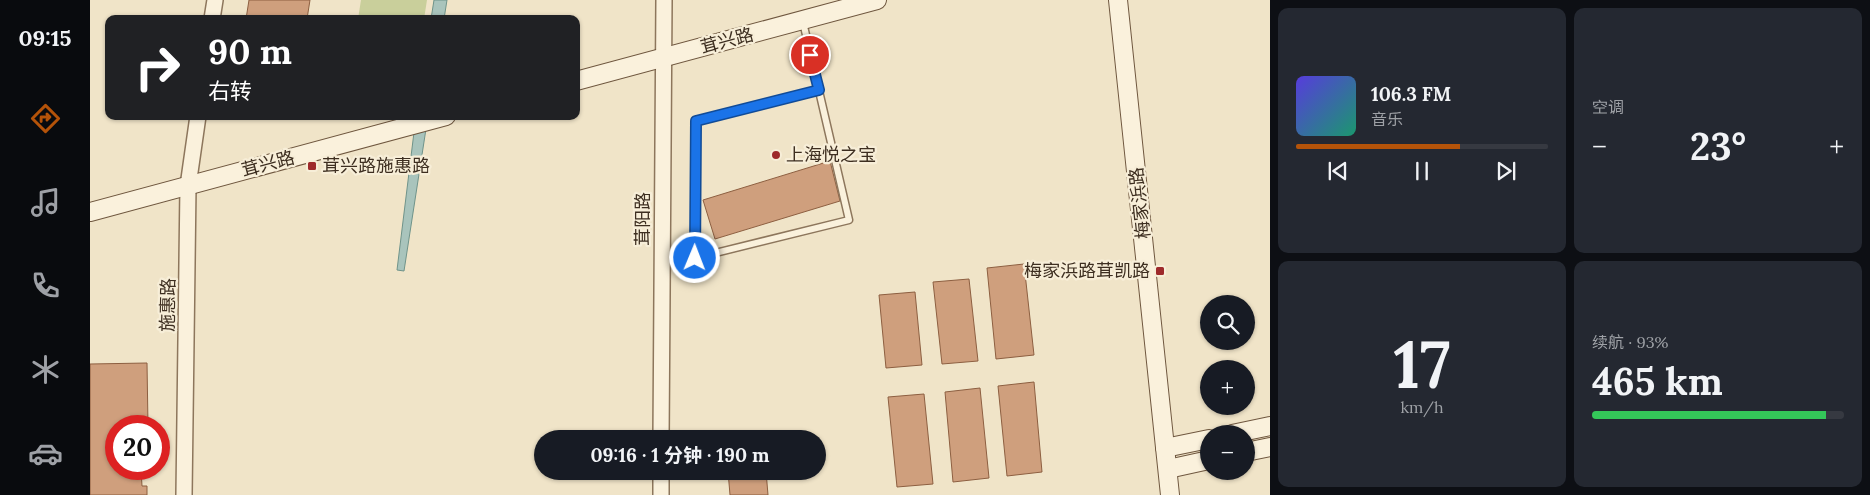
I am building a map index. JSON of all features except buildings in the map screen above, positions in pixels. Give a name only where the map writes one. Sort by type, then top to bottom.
[{"type":"main road","name":"茸兴路","points":[[580,80],[877,0]]},
{"type":"main road","name":"梅家浜路","points":[[1118,0],[1170,495]]},
{"type":"main road","name":"茸兴路","points":[[90,212],[432,120]]},
{"type":"main road","points":[[1255,429],[1270,426]]},
{"type":"main road","points":[[1165,448],[1200,441]]},
{"type":"main road","points":[[1255,450],[1270,447]]},
{"type":"main road","points":[[1168,469],[1200,462]]},
{"type":"street","points":[[212,15],[214,0]]},
{"type":"street","name":"茸阳路","points":[[661,430],[664,0]]},
{"type":"street","name":"施惠路","points":[[184,495],[188,186],[197,120]]},
{"type":"street","points":[[661,480],[661,495]]},
{"type":"lane","points":[[802,20],[819,90],[850,220],[695,258],[696,121],[819,90]]},
{"type":"green space","points":[[361,0],[427,0],[425,15],[359,15]]},
{"type":"water","points":[[434,0],[447,0],[445,15],[432,15]]},
{"type":"water","points":[[416,120],[427,120],[404,271],[397,270]]},
{"type":"place","name":"上海悦之宝","points":[[776,155]]},
{"type":"place","name":"茸兴路施惠路","points":[[312,166]]},
{"type":"place","name":"梅家浜路茸凯路","points":[[1160,271]]},
{"type":"route","points":[[695,258],[696,121],[819,90],[810,55]]}]
